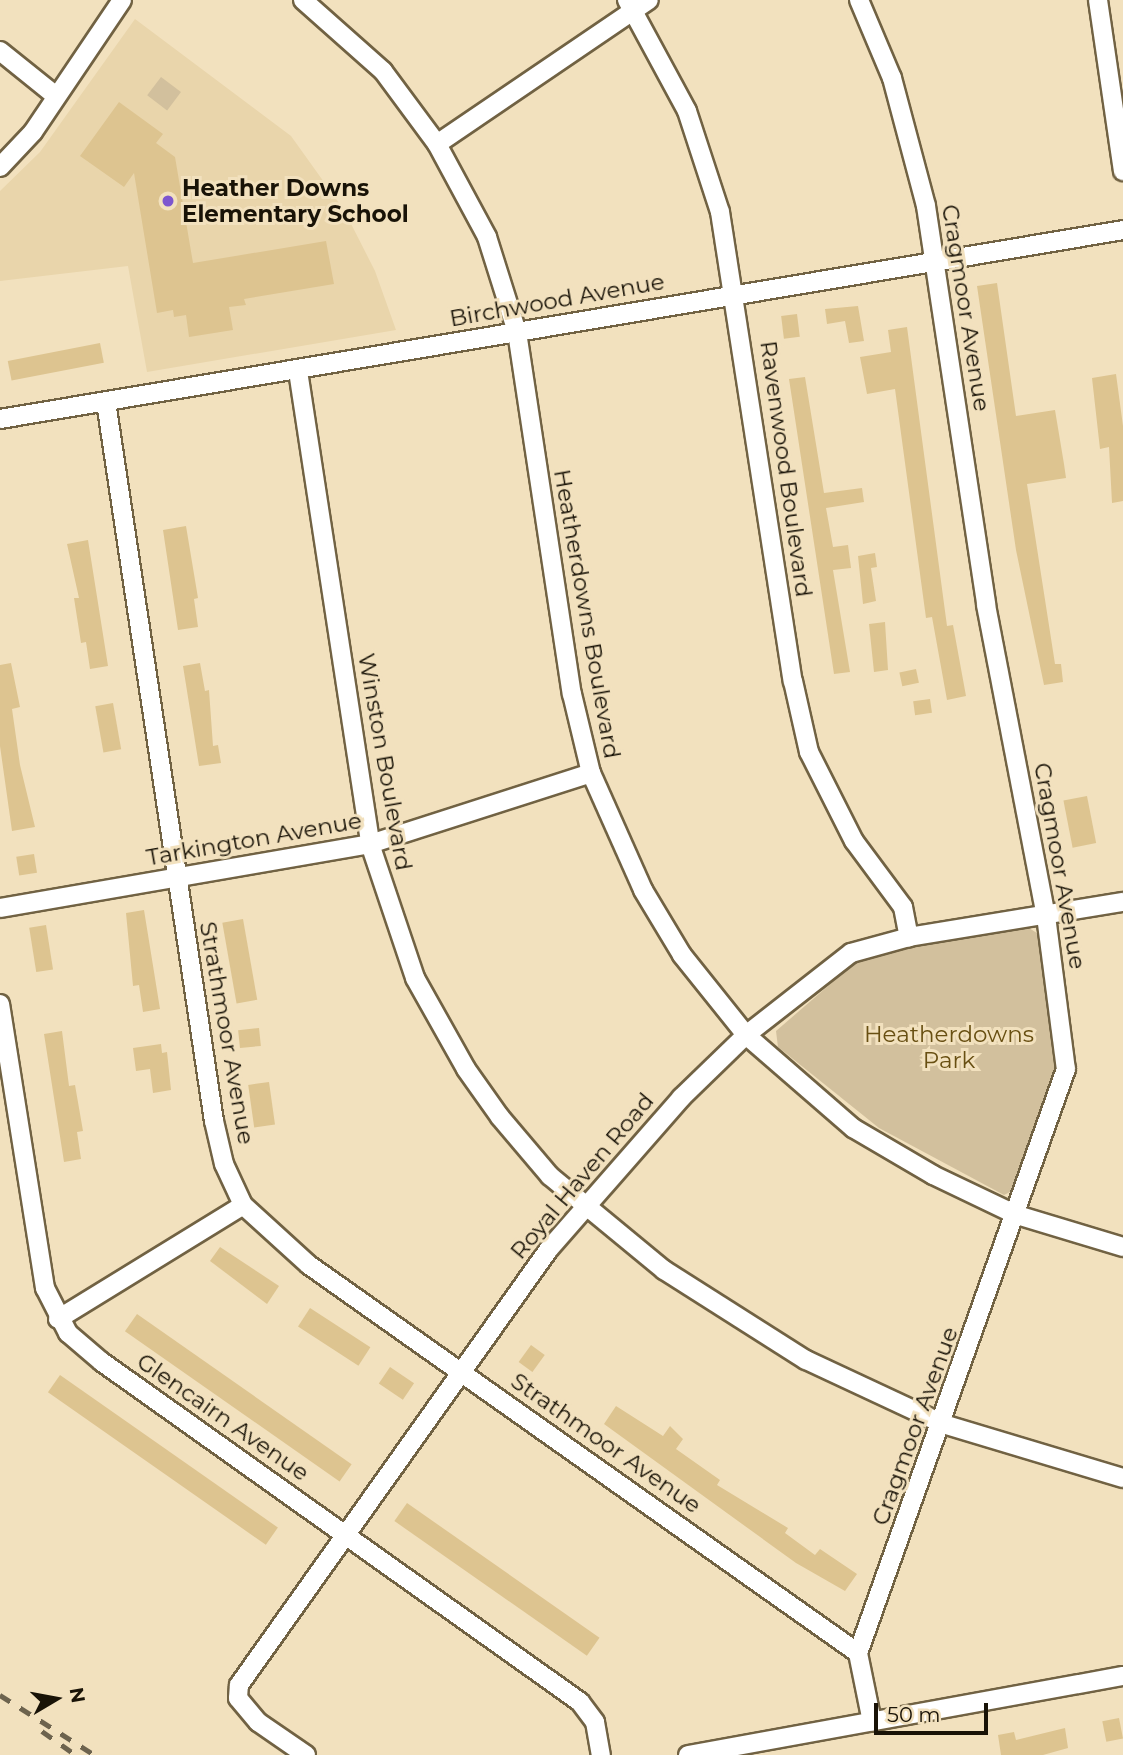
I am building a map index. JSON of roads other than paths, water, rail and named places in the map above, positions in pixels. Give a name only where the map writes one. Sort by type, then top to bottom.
[{"type":"street","points":[[0,167],[33,132],[122,0]]},
{"type":"street","name":"Heatherdowns Boulevard","points":[[303,0],[383,71],[437,144],[487,237],[517,332],[568,669],[591,773],[649,901],[696,974],[746,1035],[853,1128],[933,1175],[1017,1214],[1123,1247]]},
{"type":"street","name":"Cragmoor Avenue","points":[[858,1653],[943,1424],[1066,1069],[1046,916],[986,605],[920,176],[903,114],[859,0]]},
{"type":"street","points":[[1098,0],[1123,171]]},
{"type":"street","points":[[437,144],[637,3]]},
{"type":"street","name":"Ravenwood Boulevard","points":[[637,3],[701,147],[720,212],[736,295],[793,681],[809,752],[854,841],[903,907],[909,937]]},
{"type":"street","points":[[0,51],[55,96]]},
{"type":"street","name":"Birchwood Avenue","points":[[0,419],[298,371],[1123,230]]},
{"type":"street","name":"Winston Boulevard","points":[[298,371],[370,844],[405,957],[466,1069],[523,1146],[583,1205],[664,1270],[729,1314],[840,1378],[943,1424],[1123,1478]]},
{"type":"street","name":"Strathmoor Avenue","points":[[106,402],[214,1121],[224,1164],[243,1205],[309,1265],[858,1653]]},
{"type":"street","name":"Tarkington Avenue","points":[[0,908],[370,844],[591,773]]},
{"type":"street","name":"Royal Haven Road","points":[[306,1755],[258,1722],[238,1698],[239,1685],[583,1205],[746,1035],[850,953],[909,937],[1123,902]]},
{"type":"street","name":"Glencairn Avenue","points":[[0,1004],[45,1288],[58,1319],[94,1356],[580,1702],[595,1722],[601,1755]]},
{"type":"street","points":[[58,1319],[243,1205]]},
{"type":"street","points":[[858,1653],[872,1722]]},
{"type":"street","points":[[688,1755],[1123,1676]]},
{"type":"railway","points":[[0,1695],[95,1755]]},
{"type":"railway","points":[[42,1731],[76,1755]]},
{"type":"place","name":"Heather Downs Elementary School","points":[[168,201]]},
{"type":"park label","name":"Heatherdowns Park","points":[[949,1047]]}]
